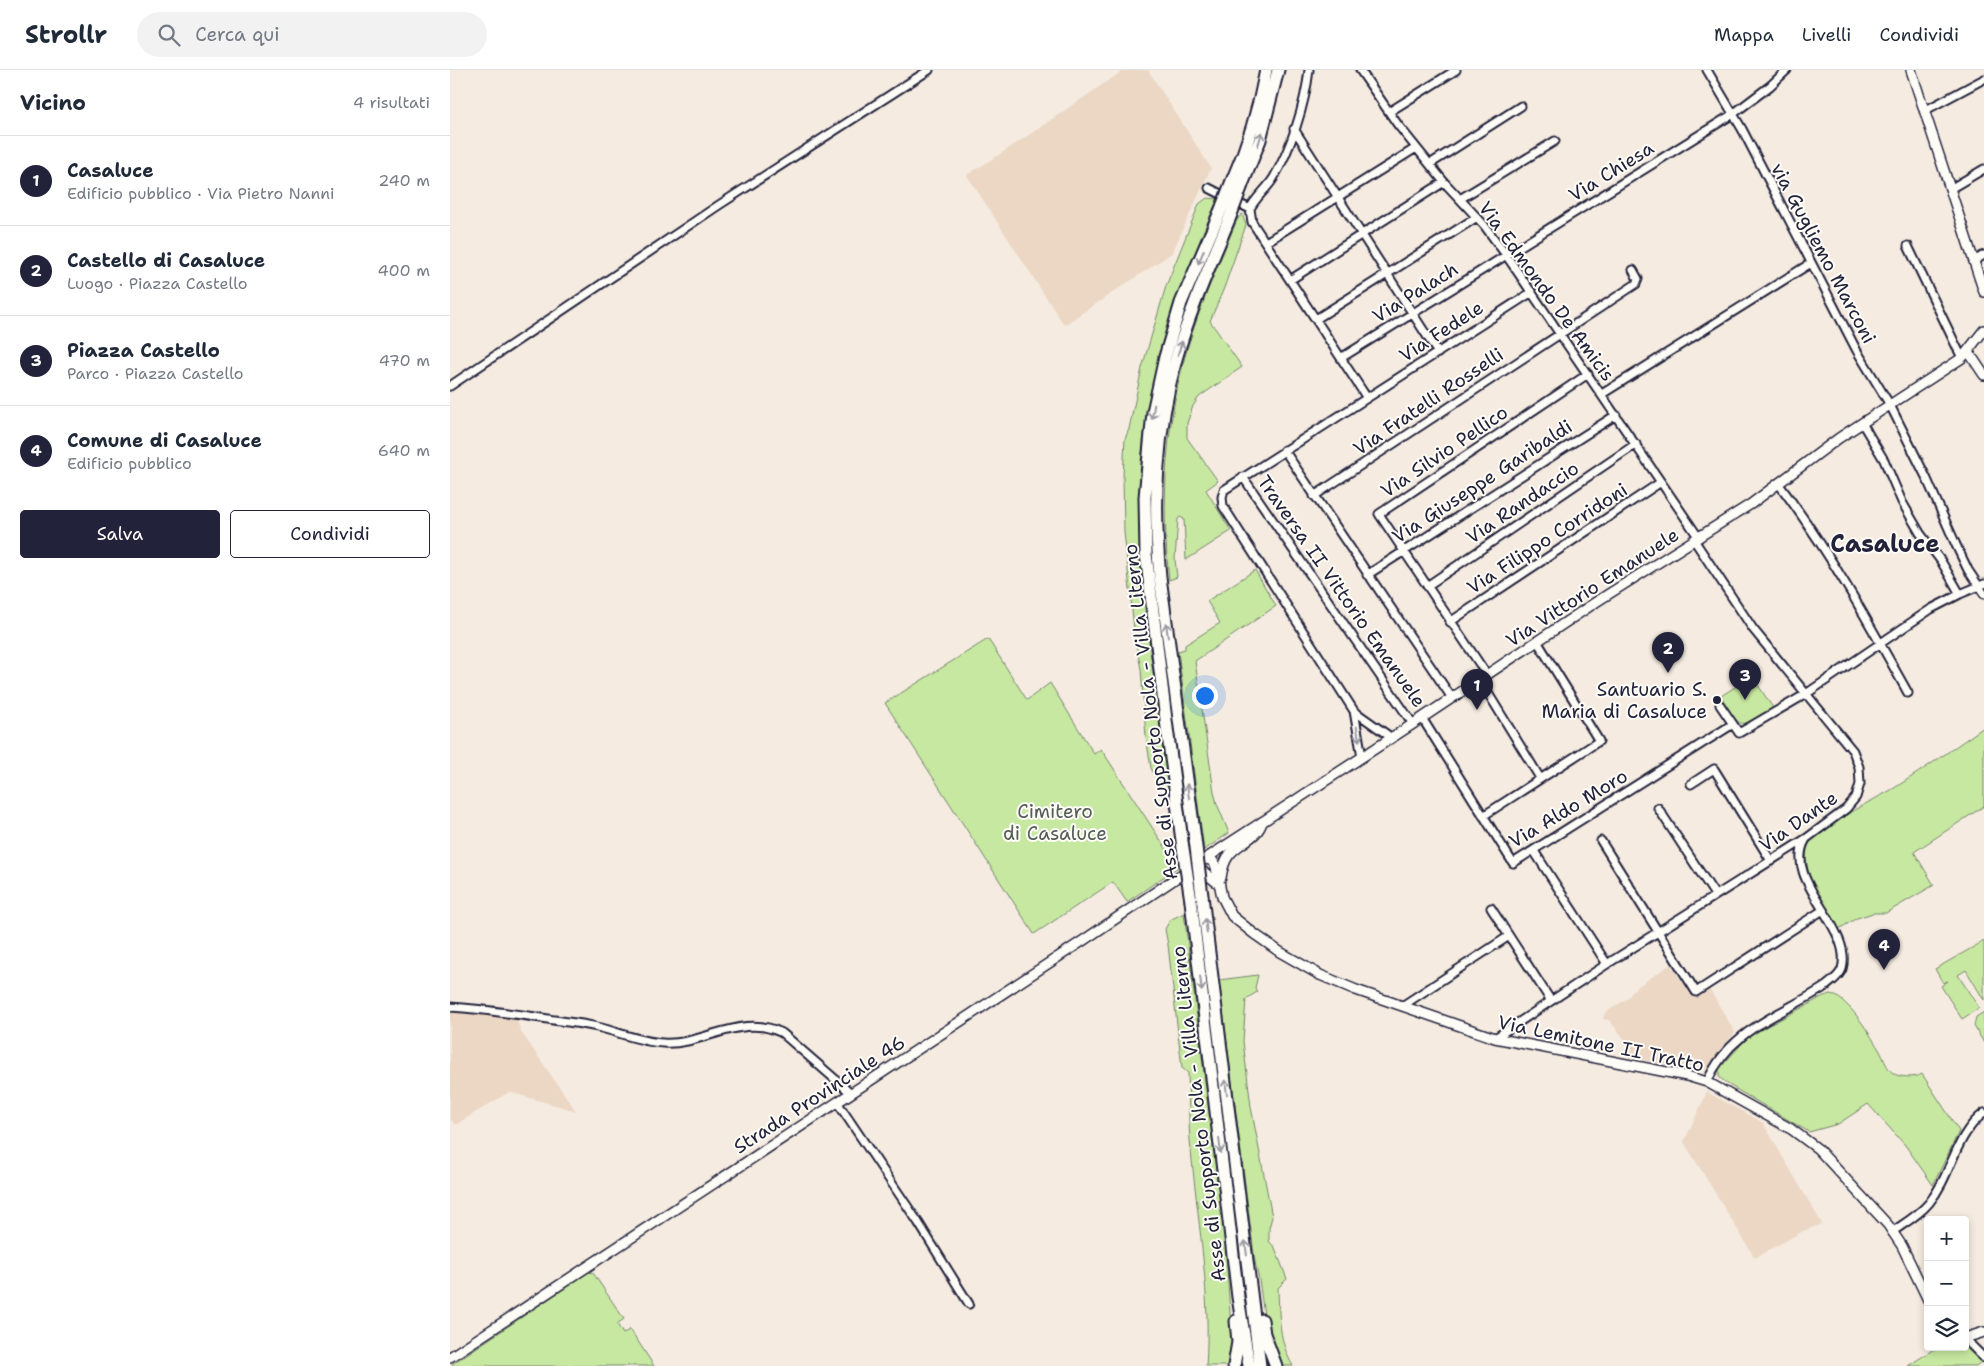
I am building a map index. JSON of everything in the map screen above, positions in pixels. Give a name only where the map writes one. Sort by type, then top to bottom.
[{"type":"highway","name":"Asse di Supporto Nola - Villa Literno","points":[[1260,1366],[1195,839],[1160,577],[1156,535],[1155,490],[1166,404],[1176,358],[1237,183],[1266,70]]},
{"type":"highway","name":"Asse di Supporto Nola - Villa Literno","points":[[1237,183],[1260,140],[1278,70]]},
{"type":"highway","name":"Asse di Supporto Nola - Villa Literno","points":[[1225,214],[1181,303],[1165,357],[1153,412],[1145,497],[1146,554],[1167,728],[1191,901],[1238,1297],[1249,1366]]},
{"type":"highway","points":[[1249,1276],[1259,1299],[1264,1334],[1276,1366]]},
{"type":"highway","points":[[1234,1366],[1238,1342],[1235,1313],[1238,1297]]},
{"type":"street","points":[[450,386],[719,205],[929,70]]},
{"type":"street","points":[[1309,70],[1308,82],[1282,163],[1274,177],[1253,203],[1250,209],[1252,222],[1367,398]]},
{"type":"street","name":"Via Edmondo De Amicis","points":[[1360,70],[1416,148],[1444,182],[1477,217],[1506,255],[1636,444],[1696,539]]},
{"type":"street","points":[[1389,112],[1456,70]]},
{"type":"street","name":"via Gugliemo Marconi","points":[[1707,70],[1733,114],[1857,351],[1890,405],[1926,476],[1956,545],[1983,588]]},
{"type":"street","name":"Via Chiesa","points":[[1506,255],[1733,114],[1770,86],[1787,70]]},
{"type":"street","points":[[1911,70],[1984,292]]},
{"type":"street","points":[[1924,111],[1984,79]]},
{"type":"street","points":[[1430,164],[1521,106]]},
{"type":"street","points":[[1294,130],[1438,353]]},
{"type":"street","points":[[1460,199],[1555,141]]},
{"type":"street","points":[[1266,242],[1416,148]]},
{"type":"street","points":[[1950,189],[1984,169]]},
{"type":"street","points":[[1290,280],[1444,182]]},
{"type":"street","points":[[1209,188],[1250,209]]},
{"type":"street","points":[[1316,319],[1477,217]]},
{"type":"street","points":[[1908,246],[1965,354],[1984,375]]},
{"type":"street","name":"Via Palach","points":[[1341,358],[1506,255]]},
{"type":"street","points":[[1974,260],[1984,255]]},
{"type":"street","points":[[1602,394],[1811,263]]},
{"type":"street","name":"Via Fratelli Rosselli","points":[[1314,496],[1636,284],[1638,278],[1632,270]]},
{"type":"street","name":"Via Fedele","points":[[1354,711],[1224,506],[1222,497],[1224,490],[1532,292]]},
{"type":"street","name":"Via Vittorio Emanuele","points":[[1205,858],[1751,504],[1839,438],[1965,354],[1984,330]]},
{"type":"street","name":"Via Silvio Pellico","points":[[1540,778],[1450,622],[1379,514],[1588,374]]},
{"type":"street","name":"Via Giuseppe Garibaldi","points":[[1367,575],[1616,415]]},
{"type":"street","points":[[1862,423],[1884,460],[1906,510],[1941,561],[1960,594]]},
{"type":"street","name":"Via Randaccio","points":[[1427,586],[1636,444]]},
{"type":"street","points":[[1284,450],[1452,698]]},
{"type":"street","name":"Traversa II Vittorio Emanuele","points":[[1243,477],[1414,724]]},
{"type":"street","name":"Via Filippo Corridoni","points":[[1450,622],[1661,482]]},
{"type":"street","points":[[1778,483],[1806,520],[1908,693]]},
{"type":"street","name":"Via Dante","points":[[1495,1038],[1607,964],[1807,838],[1852,802],[1858,792],[1860,775],[1857,760],[1849,744],[1753,629],[1696,539]]},
{"type":"street","points":[[1720,705],[1739,733],[1806,694],[1931,609],[1960,594],[1983,588]]},
{"type":"street","points":[[1483,816],[1599,741],[1537,641]]},
{"type":"street","points":[[1354,711],[1392,738]]},
{"type":"street","points":[[1354,711],[1362,757]]},
{"type":"street","name":"Via Aldo Moro","points":[[1422,718],[1513,864],[1733,724]]},
{"type":"street","points":[[1691,784],[1714,769],[1771,861]]},
{"type":"street","points":[[1658,808],[1715,895]]},
{"type":"street","points":[[1220,885],[1222,868],[1229,854],[1254,835],[1261,827],[1262,822]]},
{"type":"street","points":[[1707,1082],[1712,1070],[1723,1055],[1745,1032],[1820,991],[1840,974],[1843,963],[1839,942],[1807,881],[1802,866],[1802,850],[1807,838]]},
{"type":"street","points":[[1601,841],[1696,992],[1823,910]]},
{"type":"street","points":[[1534,850],[1607,964]]},
{"type":"street","name":"Strada Provinciale 46","points":[[450,1357],[1205,858]]},
{"type":"street","name":"Via Lemitone II Tratto","points":[[1205,858],[1208,870],[1220,885],[1222,896],[1232,916],[1280,952],[1320,975],[1356,990],[1495,1038],[1687,1076],[1707,1082],[1804,1137],[1832,1164],[1892,1232],[1902,1246],[1924,1292]]},
{"type":"street","points":[[1178,876],[1192,872],[1204,872],[1220,885]]},
{"type":"street","points":[[1491,908],[1551,1001]]},
{"type":"street","points":[[1402,1006],[1509,936]]},
{"type":"street","points":[[450,1007],[597,1026],[637,1039],[664,1043],[688,1040],[717,1032],[751,1026],[768,1027],[782,1033],[851,1093]]},
{"type":"street","points":[[837,1102],[918,1222],[969,1304]]},
{"type":"street","points":[[1892,1232],[1929,1203],[1938,1190],[1965,1132],[1984,1113]]},
{"type":"street","points":[[1969,1337],[1984,1332]]},
{"type":"street","points":[[1969,1342],[1984,1358]]},
{"type":"shaded area","points":[[1124,70],[1148,70],[1211,168],[1172,253],[1064,325],[967,175]]},
{"type":"shaded area","points":[[1671,964],[1692,997],[1708,987],[1735,1032],[1706,1069],[1701,1072],[1625,1056],[1627,1042],[1609,1020],[1603,1019],[1605,1013],[1628,998],[1634,989]]},
{"type":"shaded area","points":[[450,1012],[516,1018],[521,1032],[576,1111],[509,1092],[455,1125],[450,1118]]},
{"type":"shaded area","points":[[1707,1092],[1763,1123],[1822,1224],[1803,1231],[1755,1258],[1684,1142]]},
{"type":"green space","points":[[1207,198],[1218,199],[1181,290],[1160,355],[1146,421],[1139,489],[1140,557],[1143,590],[1170,794],[1157,781],[1151,768],[1146,737],[1141,669],[1135,639],[1124,532],[1123,476],[1125,439],[1129,429],[1142,368],[1166,286],[1199,204]]},
{"type":"green space","points":[[1242,214],[1246,225],[1224,288],[1210,321],[1242,367],[1199,397],[1193,406],[1187,423],[1187,438],[1218,481],[1206,490],[1231,531],[1186,560],[1184,519],[1180,517],[1178,519],[1175,559],[1177,577],[1169,580],[1165,491],[1170,431],[1175,401],[1189,343],[1200,312],[1237,220]]},
{"type":"green space","points":[[1255,570],[1276,606],[1195,661],[1214,792],[1229,833],[1204,850],[1178,651],[1185,649],[1185,645],[1220,623],[1207,601]]},
{"type":"green space","name":"Cimitero di Casaluce","points":[[988,639],[1027,700],[1050,683],[1094,754],[1101,749],[1178,867],[1127,902],[1113,882],[1034,934],[885,703]]},
{"type":"green space","points":[[1752,676],[1773,708],[1747,723],[1742,723],[1733,716],[1721,696]]},
{"type":"green space","points":[[1984,727],[1984,806],[1914,852],[1934,885],[1886,913],[1873,913],[1857,918],[1839,929],[1811,881],[1806,860],[1807,849],[1811,841],[1832,823],[1896,787]]},
{"type":"green space","points":[[1184,913],[1225,1240],[1232,1342],[1230,1366],[1206,1366],[1206,1289],[1190,1138],[1188,1073],[1182,1068],[1165,929],[1170,920]]},
{"type":"green space","points":[[1984,941],[1984,1000],[1966,970],[1958,975],[1979,1008],[1962,1019],[1941,986],[1948,981],[1943,983],[1935,969]]},
{"type":"green space","points":[[1258,975],[1255,988],[1257,992],[1246,999],[1243,1041],[1251,1107],[1272,1217],[1269,1228],[1269,1241],[1275,1248],[1287,1279],[1278,1288],[1279,1318],[1282,1338],[1293,1366],[1280,1366],[1265,1322],[1255,1262],[1219,980]]},
{"type":"green space","points":[[1831,994],[1853,1011],[1866,1028],[1891,1071],[1903,1077],[1922,1074],[1959,1131],[1933,1185],[1905,1145],[1868,1104],[1838,1124],[1809,1132],[1729,1085],[1719,1077],[1719,1069],[1749,1036]]},
{"type":"green space","points":[[1984,1012],[1984,1043],[1974,1026],[1976,1017]]},
{"type":"green space","points":[[589,1272],[593,1273],[624,1319],[617,1324],[623,1334],[630,1329],[654,1366],[453,1366],[452,1364]]},
{"type":"green space","points":[[1969,1349],[1982,1361],[1976,1366],[1908,1366],[1931,1351],[1969,1351]]},
{"type":"place","name":"Castello di Casaluce","points":[[1668,673]]},
{"type":"place","name":"Santuario S. Maria di Casaluce","points":[[1717,700]]},
{"type":"place","name":"Piazza Castello","points":[[1745,700]]},
{"type":"place","name":"Casaluce","points":[[1477,710]]},
{"type":"place","name":"Comune di Casaluce","points":[[1884,970]]},
{"type":"district","name":"Casaluce","points":[[1885,544]]}]
